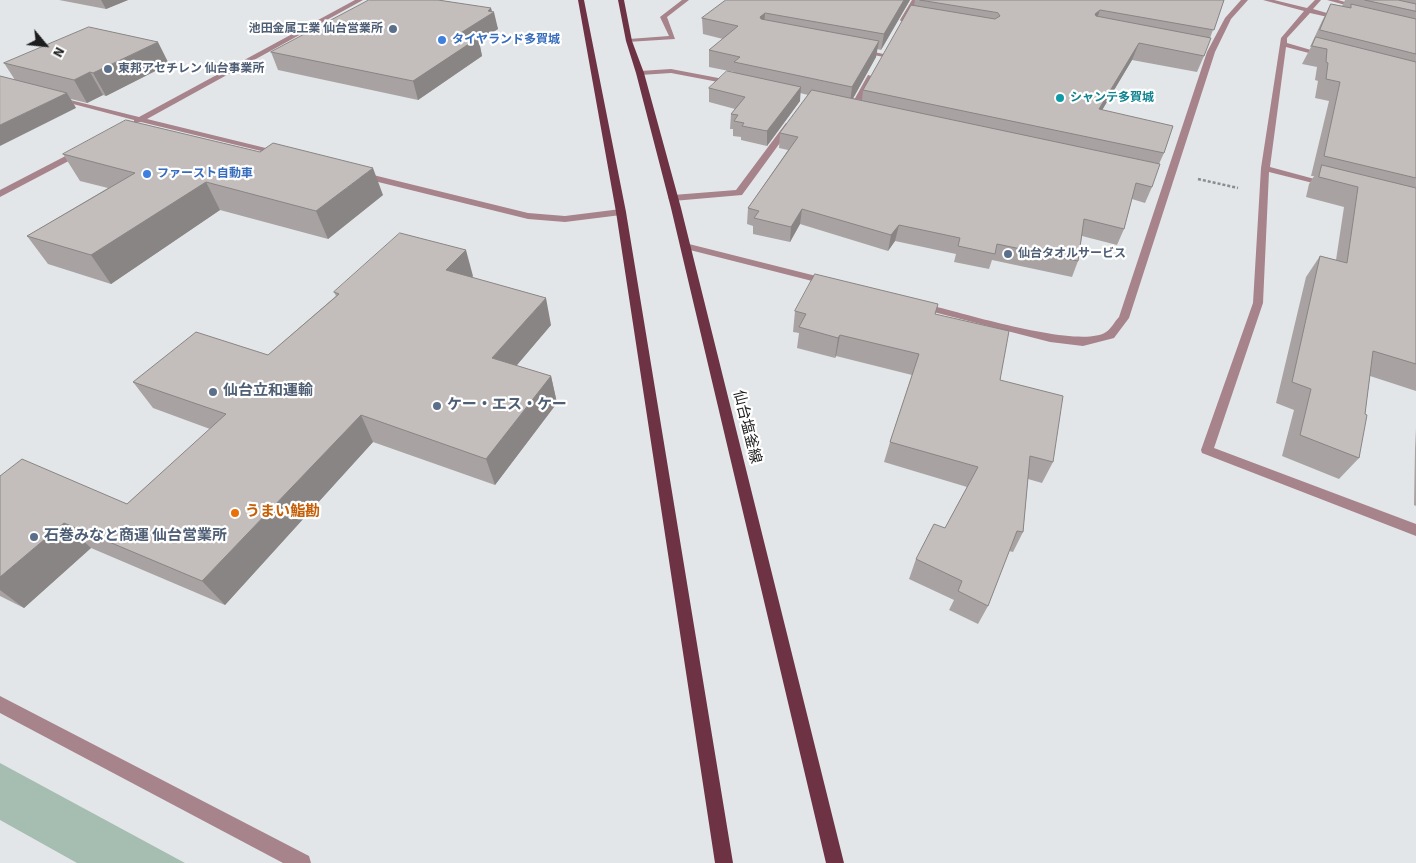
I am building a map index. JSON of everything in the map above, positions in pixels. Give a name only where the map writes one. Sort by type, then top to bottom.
[{"type":"main road","points":[[581,0],[621,212],[724,863]]},
{"type":"main road","name":"仙台塩釜線","points":[[621,0],[629,40],[640,73],[685,246],[835,863]]},
{"type":"street","points":[[131,124],[360,0]]},
{"type":"street","points":[[629,40],[673,38],[663,17],[686,0]]},
{"type":"street","points":[[900,25],[915,0]]},
{"type":"street","points":[[914,304],[1050,338],[1083,342],[1110,335],[1124,318],[1165,177],[1210,52],[1228,18],[1245,0]]},
{"type":"street","points":[[1266,0],[1348,19]]},
{"type":"street","points":[[1318,0],[1284,38],[1265,168],[1258,303],[1207,450],[1416,530]]},
{"type":"street","points":[[1330,0],[1368,9]]},
{"type":"street","points":[[905,17],[915,18]]},
{"type":"street","points":[[1283,44],[1331,56]]},
{"type":"street","points":[[847,48],[885,53],[880,63]]},
{"type":"street","points":[[1201,50],[1210,52]]},
{"type":"street","points":[[852,109],[875,70]]},
{"type":"street","points":[[640,73],[671,71],[744,85]]},
{"type":"street","points":[[47,96],[286,156]]},
{"type":"street","points":[[844,107],[862,111]]},
{"type":"street","points":[[673,198],[738,192],[796,114]]},
{"type":"street","points":[[0,194],[88,148]]},
{"type":"street","points":[[1265,168],[1340,188]]},
{"type":"street","points":[[354,173],[528,216],[565,219],[621,212]]},
{"type":"street","points":[[685,246],[837,284]]},
{"type":"street","points":[[0,704],[302,863]]},
{"type":"path","points":[[1189,177],[1247,190]]},
{"type":"green space","points":[[0,763],[185,863],[77,863],[0,820]]},
{"type":"building","points":[[369,0],[438,0],[491,8],[488,11],[494,12],[459,34],[478,38],[413,81],[271,52]]},
{"type":"building","points":[[726,0],[904,0],[884,34],[765,13],[760,17],[761,19],[879,41],[852,87],[734,62],[740,57],[709,50],[738,26],[702,18]]},
{"type":"building","points":[[920,0],[1224,0],[1214,30],[1100,10],[1095,14],[1096,16],[1211,38],[1204,56],[1139,43],[1099,109],[1173,126],[1164,153],[863,90],[911,5],[995,19],[1000,16],[998,13]]},
{"type":"building","points":[[1365,0],[1398,0],[1416,4],[1416,11]]},
{"type":"building","points":[[1331,4],[1351,8],[1351,4],[1416,19],[1416,54],[1320,30]]},
{"type":"building","points":[[89,27],[158,42],[74,80],[4,63]]},
{"type":"building","points":[[1316,37],[1416,62],[1416,178],[1324,156],[1340,82],[1326,79],[1327,49],[1312,46]]},
{"type":"building","points":[[727,71],[801,87],[767,131],[742,126],[744,123],[734,121],[738,115],[731,114],[745,97],[709,88]]},
{"type":"building","points":[[0,76],[67,93],[0,125]]},
{"type":"building","points":[[812,90],[1160,164],[1152,187],[1136,183],[1124,229],[1084,219],[1078,261],[997,244],[995,254],[958,246],[960,238],[899,225],[891,235],[802,209],[791,227],[754,218],[759,211],[748,208],[798,137],[780,133]]},
{"type":"building","points":[[126,120],[260,152],[273,143],[373,168],[316,211],[206,182],[91,255],[27,236],[135,173],[63,154]]},
{"type":"building","points":[[1322,165],[1416,188],[1416,364],[1373,351],[1365,414],[1367,415],[1359,458],[1300,435],[1311,389],[1292,382],[1320,256],[1347,263],[1358,187],[1319,177]]},
{"type":"building","points":[[400,233],[466,250],[446,270],[546,298],[492,358],[551,376],[486,459],[361,415],[202,581],[64,523],[0,577],[0,476],[22,459],[127,504],[226,414],[133,382],[196,332],[268,355],[339,294],[334,292]]},
{"type":"building","points":[[815,274],[938,304],[935,314],[1009,331],[1000,380],[1063,396],[1053,462],[1030,456],[1023,532],[1017,531],[988,606],[958,591],[962,581],[916,559],[934,524],[945,528],[978,467],[890,442],[919,354],[840,335],[838,338],[799,327],[806,314],[795,311]]},
{"type":"place","name":"池田金属工業 仙台営業所","points":[[393,29]]},
{"type":"place","name":"タイヤランド多賀城","points":[[442,40]]},
{"type":"place","name":"東邦アセチレン 仙台事業所","points":[[108,69]]},
{"type":"place","name":"シャンテ多賀城","points":[[1060,98]]},
{"type":"place","name":"ファースト自動車","points":[[147,174]]},
{"type":"place","name":"仙台タオルサービス","points":[[1008,254]]},
{"type":"place","name":"仙台立和運輸","points":[[213,392]]},
{"type":"place","name":"ケー・エス・ケー","points":[[437,406]]},
{"type":"place","name":"うまい鮨勘","points":[[235,513]]},
{"type":"place","name":"石巻みなと商運 仙台営業所","points":[[34,537]]}]
